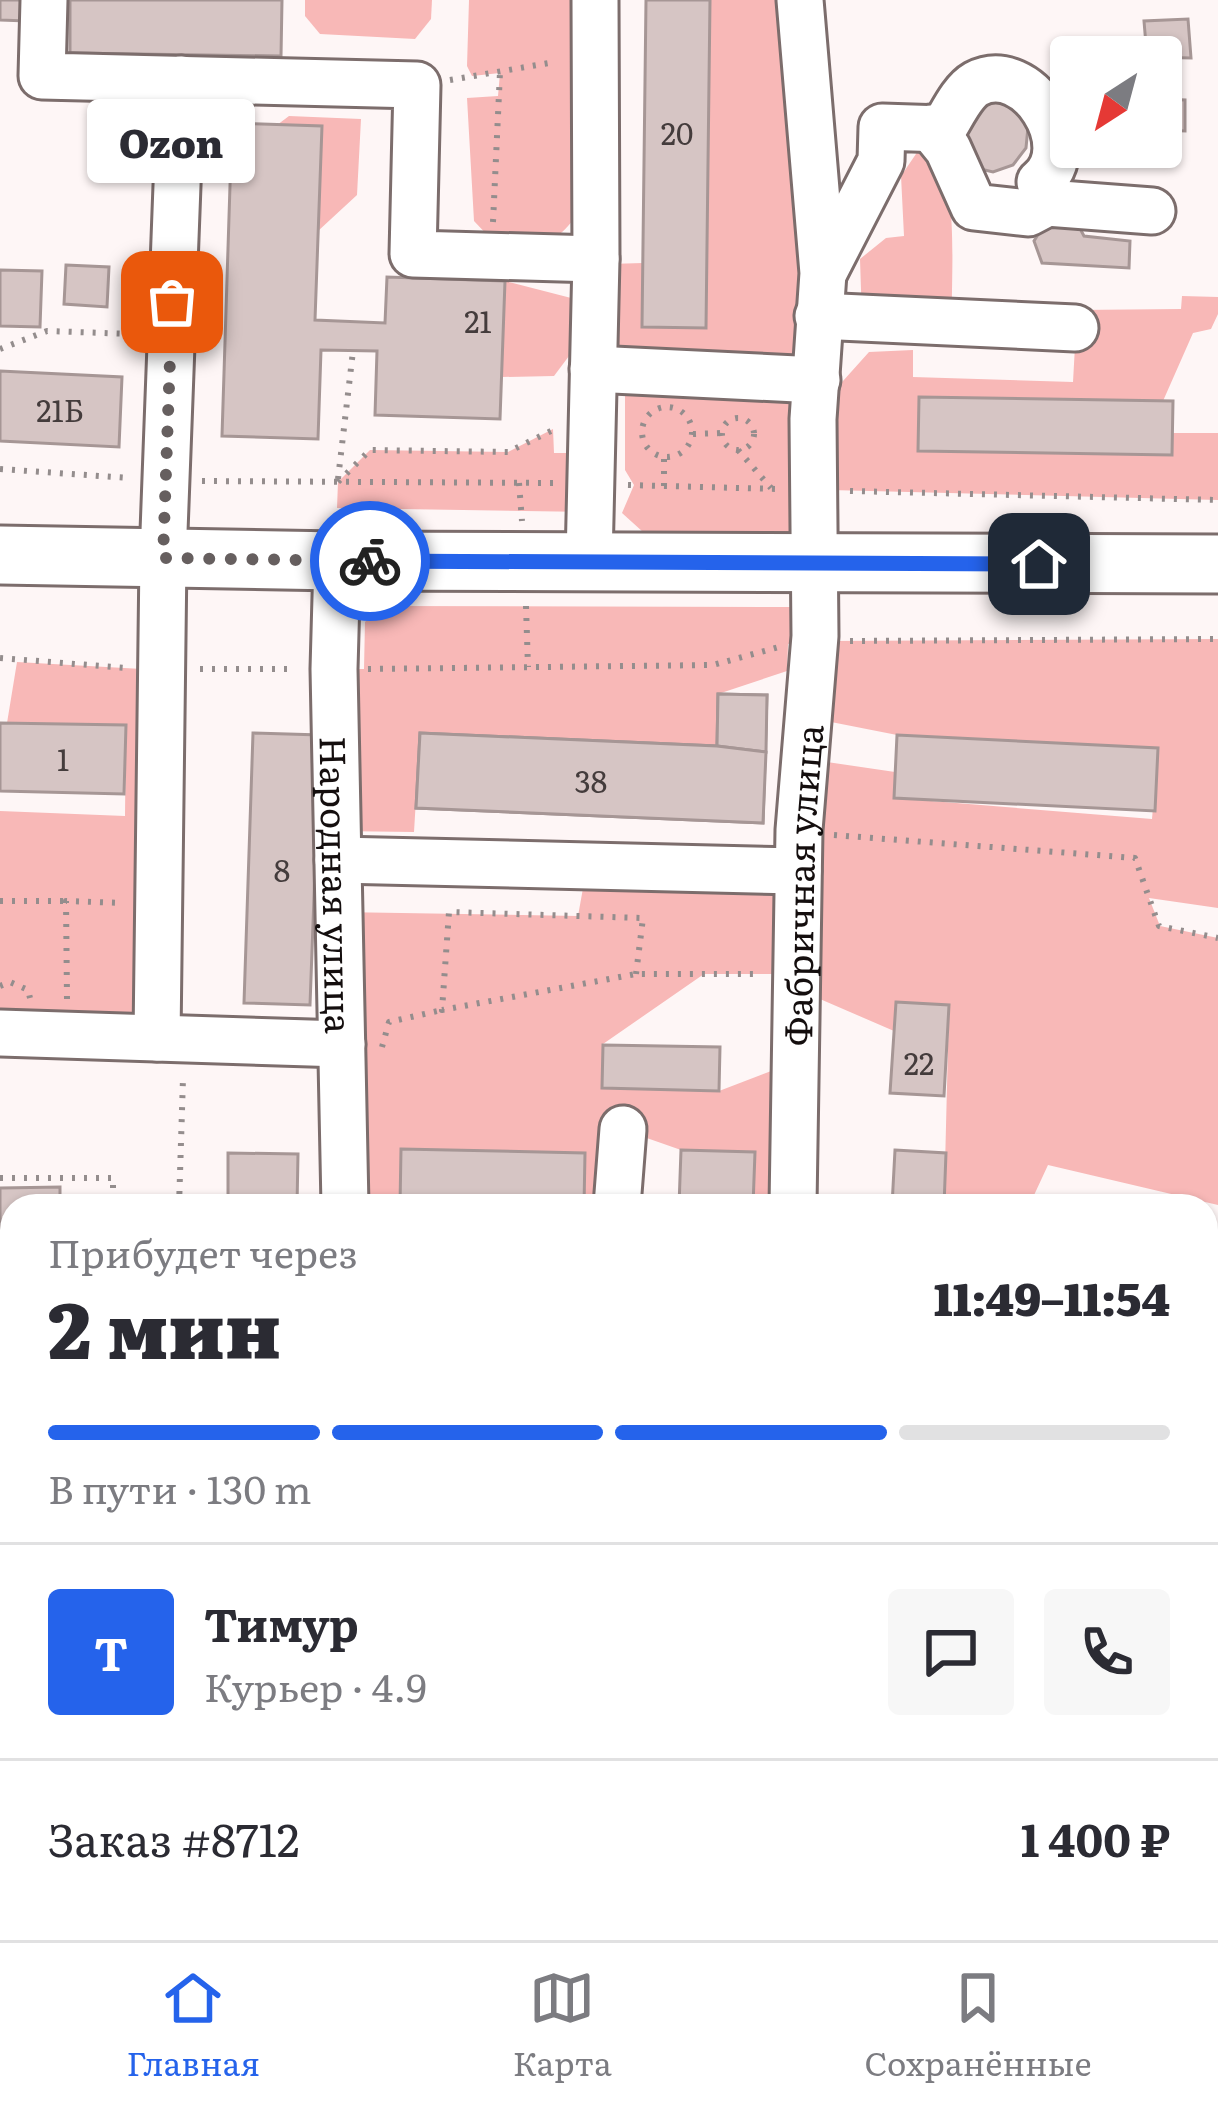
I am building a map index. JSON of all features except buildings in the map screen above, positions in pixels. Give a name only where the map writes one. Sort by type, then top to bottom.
[{"type":"main road","points":[[0,555],[1218,564]]},
{"type":"street","points":[[44,0],[22,46],[42,76],[417,85],[413,254],[596,259]]},
{"type":"street","points":[[589,561],[596,0]]},
{"type":"street","name":"Фабричная улица","points":[[793,1194],[798,850],[815,636],[813,418],[820,295],[800,0]]},
{"type":"street","points":[[170,1052],[158,904],[160,670],[181,79]]},
{"type":"street","points":[[1040,182],[1049,175],[1053,159],[1053,122],[1044,106],[1006,81],[971,86],[943,129],[882,127],[881,161],[820,295],[1075,328]]},
{"type":"street","points":[[931,128],[948,149],[974,207],[1028,213],[1047,203],[1152,211]]},
{"type":"street","points":[[593,369],[817,380]]},
{"type":"street","name":"Народная улица","points":[[338,561],[334,669],[345,1194]]},
{"type":"street","points":[[338,860],[798,850]]},
{"type":"street","points":[[8,1019],[170,1052],[342,1053]]},
{"type":"street","points":[[618,1194],[623,1129]]},
{"type":"path","points":[[417,85],[596,56]]},
{"type":"path","points":[[491,256],[500,72]]},
{"type":"path","points":[[0,350],[47,331],[171,336]]},
{"type":"path","points":[[353,351],[338,482],[370,450],[508,452],[554,429],[641,430]]},
{"type":"path","points":[[666,406],[686,414],[693,434],[681,454],[664,457],[644,443],[641,430],[646,417],[666,406]]},
{"type":"path","points":[[732,419],[749,422],[754,440],[745,450],[738,449],[725,443],[722,433],[732,419]]},
{"type":"path","points":[[693,434],[722,433]]},
{"type":"path","points":[[738,449],[771,488]]},
{"type":"path","points":[[664,457],[664,486]]},
{"type":"path","points":[[0,658],[160,670],[713,665],[815,636],[830,641],[1218,639]]},
{"type":"path","points":[[798,850],[1135,858],[1159,926],[1218,938]]},
{"type":"path","points":[[0,901],[158,904]]},
{"type":"path","points":[[50,1008],[67,1000],[66,901]]},
{"type":"path","points":[[442,1010],[449,912],[643,918],[636,974]]},
{"type":"path","points":[[342,1053],[378,1063],[389,1022],[636,974],[795,974]]},
{"type":"path","points":[[0,986],[10,982],[28,989],[34,1007],[8,1019]]},
{"type":"path","points":[[170,1052],[178,1194]]},
{"type":"path","points":[[0,1178],[113,1178],[113,1194]]},
{"type":"shaded area","points":[[305,0],[432,0],[431,19],[415,39],[320,34],[305,16]]},
{"type":"shaded area","points":[[469,0],[595,0],[581,209],[562,232],[544,242],[492,240],[474,221],[467,98],[498,96],[500,73],[472,76],[467,66]]},
{"type":"shaded area","points":[[710,0],[800,0],[814,542],[643,532],[622,513],[634,485],[625,470],[625,388],[608,370],[609,264],[643,263],[643,327],[706,328]]},
{"type":"shaded area","points":[[289,116],[361,119],[357,195],[318,231],[322,127],[277,125]]},
{"type":"shaded area","points":[[918,151],[933,152],[947,182],[952,313],[862,320],[860,259],[886,238],[904,236],[901,176]]},
{"type":"shaded area","points":[[505,281],[575,299],[575,348],[554,376],[502,377]]},
{"type":"shaded area","points":[[1182,296],[1218,297],[1218,314],[1211,329],[1193,333],[1163,401],[920,397],[918,451],[1171,455],[1173,433],[1218,433],[1218,500],[830,490],[834,391],[869,352],[913,350],[913,377],[1073,382],[1077,310],[1181,309]]},
{"type":"shaded area","points":[[553,429],[554,453],[591,453],[590,512],[337,508],[338,482],[370,450],[508,452]]},
{"type":"shaded area","points":[[381,606],[814,607],[815,636],[788,644],[787,671],[718,694],[717,746],[420,733],[414,832],[337,831],[334,669],[364,669],[365,622]]},
{"type":"shaded area","points":[[1218,639],[1218,908],[1149,898],[1160,926],[1218,938],[1218,1194],[1171,1194],[1048,1165],[1035,1194],[944,1194],[949,1006],[896,1002],[894,1031],[813,996],[827,762],[895,772],[894,798],[1152,819],[1158,749],[897,735],[826,721],[829,641]]},
{"type":"shaded area","points":[[17,662],[160,670],[136,1037],[0,1033],[0,811],[125,816],[126,726],[7,723]]},
{"type":"shaded area","points":[[587,866],[798,871],[795,974],[704,974],[603,1044],[602,1087],[719,1091],[792,1063],[793,1194],[753,1194],[754,1152],[681,1150],[624,1130],[618,1194],[584,1194],[584,1153],[402,1149],[400,1194],[345,1194],[339,912],[578,916]]},
{"type":"way so far","points":[[172,302],[163,558],[370,561]]},
{"type":"place","name":"Ozon","points":[[172,302]]},
{"type":"route","points":[[370,561],[1039,564]]}]
